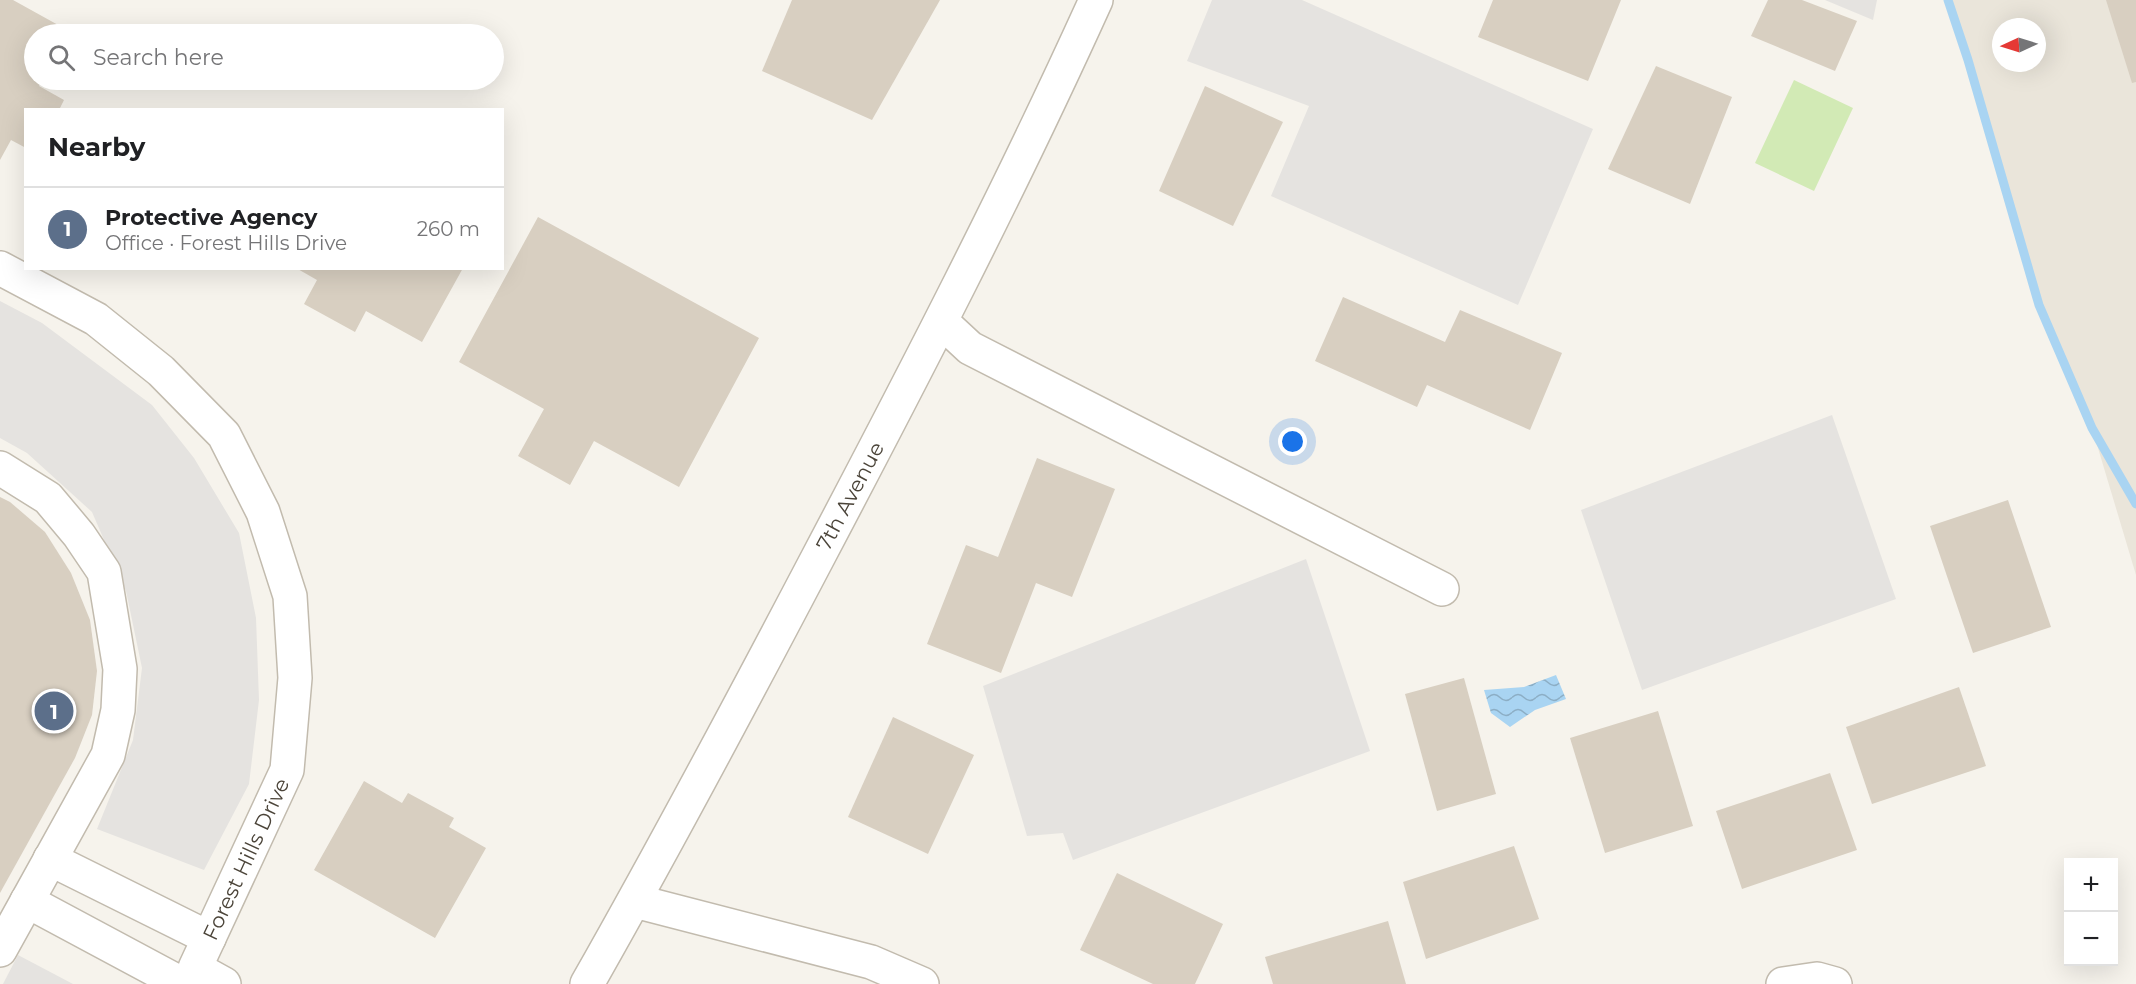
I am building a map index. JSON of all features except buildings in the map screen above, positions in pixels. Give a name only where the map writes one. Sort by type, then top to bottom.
[{"type":"street","name":"7th Avenue","points":[[587,984],[635,901],[942,322],[1004,200],[1096,0]]},
{"type":"street","name":"Forest Hills Drive","points":[[0,268],[96,319],[161,371],[224,435],[263,512],[290,596],[295,678],[287,770],[188,979]]},
{"type":"street","points":[[942,322],[970,348],[1442,589]]},
{"type":"street","points":[[0,468],[48,498],[79,535],[104,572],[120,669],[118,710],[108,755],[0,950]]},
{"type":"street","points":[[50,859],[209,938]]},
{"type":"street","points":[[27,901],[188,979],[225,984]]},
{"type":"street","points":[[635,901],[871,962],[922,984]]},
{"type":"street","points":[[1782,984],[1817,979],[1834,984]]},
{"type":"shaded area","points":[[1212,0],[1302,0],[1593,129],[1518,305],[1271,196],[1309,106],[1187,61]]},
{"type":"shaded area","points":[[1825,0],[1877,0],[1873,20]]},
{"type":"shaded area","points":[[1948,0],[2136,0],[2136,575],[2092,428],[2039,305],[1968,60]]},
{"type":"shaded area","points":[[0,301],[42,323],[152,405],[194,458],[239,533],[256,618],[259,700],[249,784],[204,870],[97,829],[133,740],[142,668],[126,591],[92,512],[27,453],[0,438]]},
{"type":"shaded area","points":[[1832,415],[1896,599],[1642,690],[1581,510]]},
{"type":"shaded area","points":[[1306,559],[1370,751],[1073,860],[1063,833],[1027,836],[983,686]]},
{"type":"shaded area","points":[[18,955],[73,984],[3,984]]},
{"type":"green space","points":[[1794,80],[1853,108],[1814,191],[1755,163]]},
{"type":"water","points":[[1556,675],[1566,699],[1535,710],[1510,727],[1491,713],[1484,690],[1524,687]]},
{"type":"waterway","points":[[1948,0],[1968,60],[2039,305],[2092,428],[2136,504]]},
{"type":"place","name":"Protective Agency","points":[[54,711]]}]
